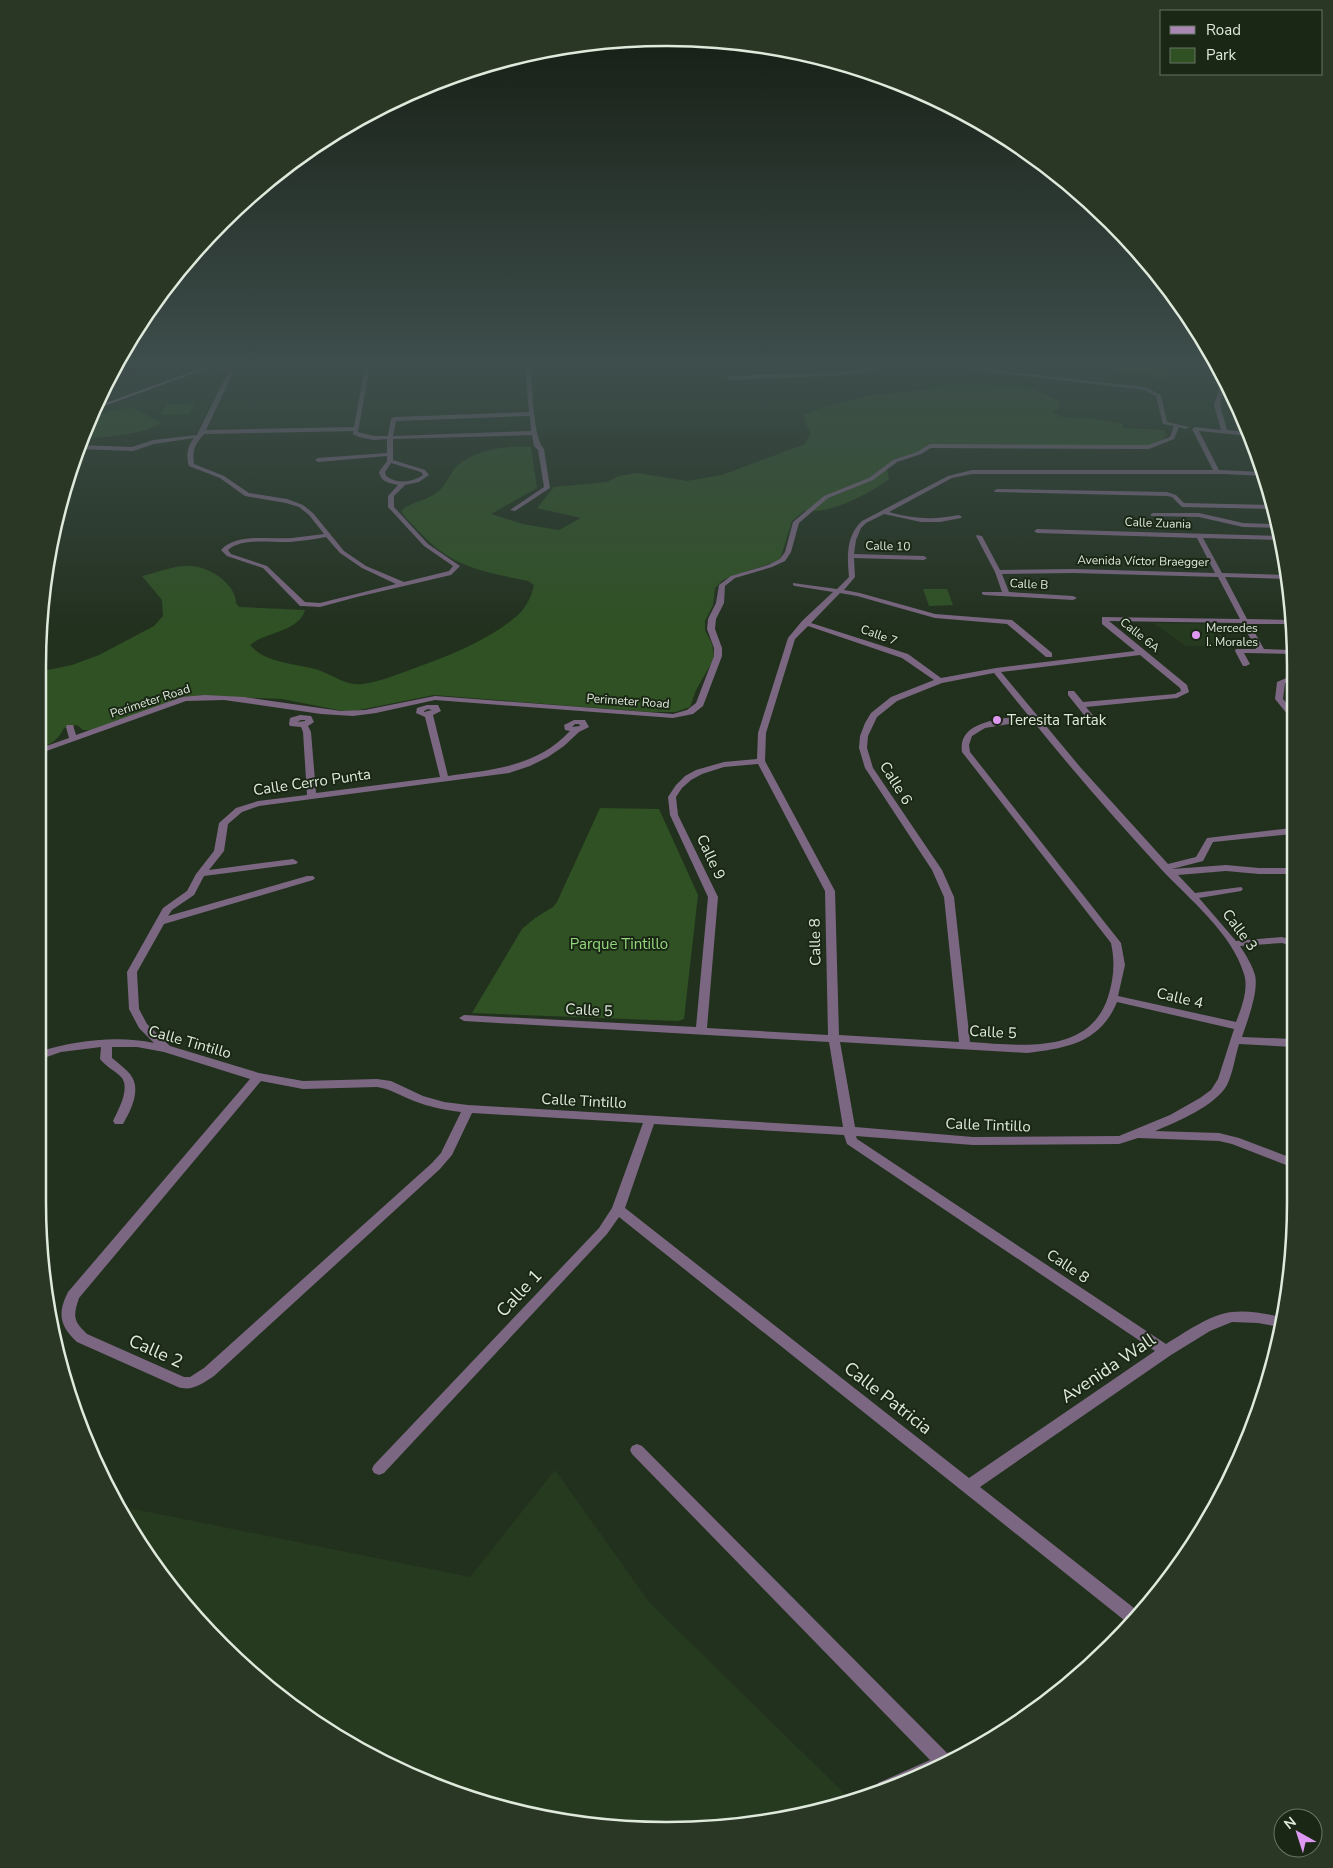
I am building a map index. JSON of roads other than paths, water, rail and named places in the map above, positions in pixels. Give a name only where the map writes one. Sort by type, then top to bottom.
[{"type":"street","points":[[190,453],[190,465],[222,477],[248,495],[287,501],[301,506],[311,514],[342,552],[355,562],[403,584]]},
{"type":"street","points":[[318,460],[390,457],[423,471],[426,474],[424,478],[418,481],[403,483],[387,480],[382,472],[390,457],[390,453]]},
{"type":"street","points":[[513,510],[548,488],[542,453]]},
{"type":"street","name":"Perimeter Road","points":[[46,749],[185,699],[208,696],[254,700],[342,714],[370,712],[415,700],[435,698],[673,716],[690,712],[700,704],[718,656],[718,648],[711,629],[712,620],[720,603],[722,585],[733,577],[783,560],[788,552],[796,522],[826,496],[871,480],[895,461],[919,453]]},
{"type":"street","points":[[1207,453],[1217,472]]},
{"type":"street","points":[[761,762],[762,733],[792,638],[852,577],[851,556],[855,531],[864,522],[960,474],[1217,472],[1256,474]]},
{"type":"street","points":[[328,536],[293,540],[240,541],[231,544],[224,550],[230,555],[265,567],[307,605],[320,606],[454,571],[457,566],[426,545],[391,508],[391,496],[403,483]]},
{"type":"street","points":[[998,491],[1167,494],[1174,496],[1182,505],[1266,507]]},
{"type":"street","points":[[883,512],[918,520],[959,517]]},
{"type":"street","points":[[1153,515],[1199,516],[1243,525],[1271,526]]},
{"type":"street","name":"Calle Zuania","points":[[1037,531],[1273,538]]},
{"type":"street","points":[[979,536],[998,572],[1006,594]]},
{"type":"street","points":[[1200,536],[1261,651]]},
{"type":"street","name":"Calle 10","points":[[851,556],[924,558]]},
{"type":"street","name":"Avenida Víctor Braegger","points":[[998,572],[1074,571],[1280,577]]},
{"type":"street","points":[[795,584],[858,594],[922,613],[968,620],[1009,622],[1049,655]]},
{"type":"street","name":"Calle B","points":[[984,593],[1073,598]]},
{"type":"street","name":"Calle 6A","points":[[1081,705],[1177,696],[1186,692],[1184,686],[1105,622],[1105,619],[1245,622]]},
{"type":"street","points":[[1245,622],[1285,622]]},
{"type":"street","name":"Calle 7","points":[[806,623],[905,656],[940,681]]},
{"type":"street","points":[[1246,664],[1239,651],[1286,652]]},
{"type":"street","name":"Calle 6","points":[[965,1045],[949,897],[937,870],[869,768],[863,748],[864,736],[869,723],[884,706],[906,692],[940,681],[996,670],[1142,652]]},
{"type":"street","name":"Calle 3","points":[[996,670],[1032,717],[1233,944],[1244,960],[1250,978],[1241,1027],[1235,1040],[1221,1087],[1184,1113],[1138,1135]]},
{"type":"street","points":[[1287,680],[1281,682],[1279,699],[1287,709]]},
{"type":"street","points":[[1071,694],[1091,718]]},
{"type":"street","points":[[429,715],[446,779]]},
{"type":"street","name":"Calle 5","points":[[464,1018],[1027,1049],[1074,1041],[1103,1022],[1113,998],[1121,962],[1116,943],[966,752],[965,745],[968,735],[982,726],[1032,717]]},
{"type":"street","points":[[304,725],[307,732],[312,797]]},
{"type":"street","points":[[70,727],[74,739]]},
{"type":"street","name":"Calle Cerro Punta","points":[[166,1049],[143,1026],[134,1008],[132,972],[168,908],[191,893],[200,874],[219,852],[222,827],[233,814],[258,804],[492,773],[522,766],[551,752],[576,730]]},
{"type":"street","name":"Calle 9","points":[[701,1032],[713,897],[674,815],[672,797],[682,783],[704,771],[730,764],[761,762]]},
{"type":"street","name":"Calle 8","points":[[761,762],[830,891],[834,1039],[851,1141],[1166,1351]]},
{"type":"street","points":[[1168,871],[1200,859],[1210,840],[1287,832]]},
{"type":"street","points":[[200,874],[293,862]]},
{"type":"street","points":[[1168,871],[1226,868],[1287,871]]},
{"type":"street","points":[[160,922],[310,878]]},
{"type":"street","points":[[1191,896],[1238,889]]},
{"type":"street","points":[[1233,944],[1287,940]]},
{"type":"street","name":"Calle 4","points":[[1113,998],[1241,1027]]},
{"type":"street","points":[[1235,1040],[1287,1043]]},
{"type":"street","points":[[107,1043],[106,1059],[126,1076],[129,1082],[130,1092],[119,1121]]},
{"type":"street","name":"Calle Tintillo","points":[[46,1053],[60,1049],[107,1043],[137,1043],[166,1049],[258,1077],[303,1084],[377,1083],[391,1085],[419,1099],[444,1106],[468,1109],[849,1131],[973,1141],[1119,1140],[1138,1135]]},
{"type":"street","name":"Calle 2","points":[[258,1077],[73,1296],[68,1310],[67,1320],[71,1328],[82,1338],[183,1383],[193,1382],[209,1372],[436,1166],[446,1155],[468,1109]]},
{"type":"street","name":"Calle 1","points":[[379,1469],[603,1231],[618,1209],[650,1119]]},
{"type":"street","points":[[1138,1135],[1219,1137],[1235,1141],[1287,1161]]},
{"type":"street","name":"Calle Patricia","points":[[618,1209],[1129,1614]]},
{"type":"street","name":"Avenida Wall","points":[[969,1486],[1166,1351],[1205,1327],[1231,1317],[1275,1321]]},
{"type":"street","points":[[637,1450],[944,1757]]},
{"type":"place","name":"Mercedes I. Morales","points":[[1196,635]]},
{"type":"place","name":"Teresita Tartak","points":[[997,720]]},
{"type":"park label","name":"Parque Tintillo","points":[[619,944]]}]
